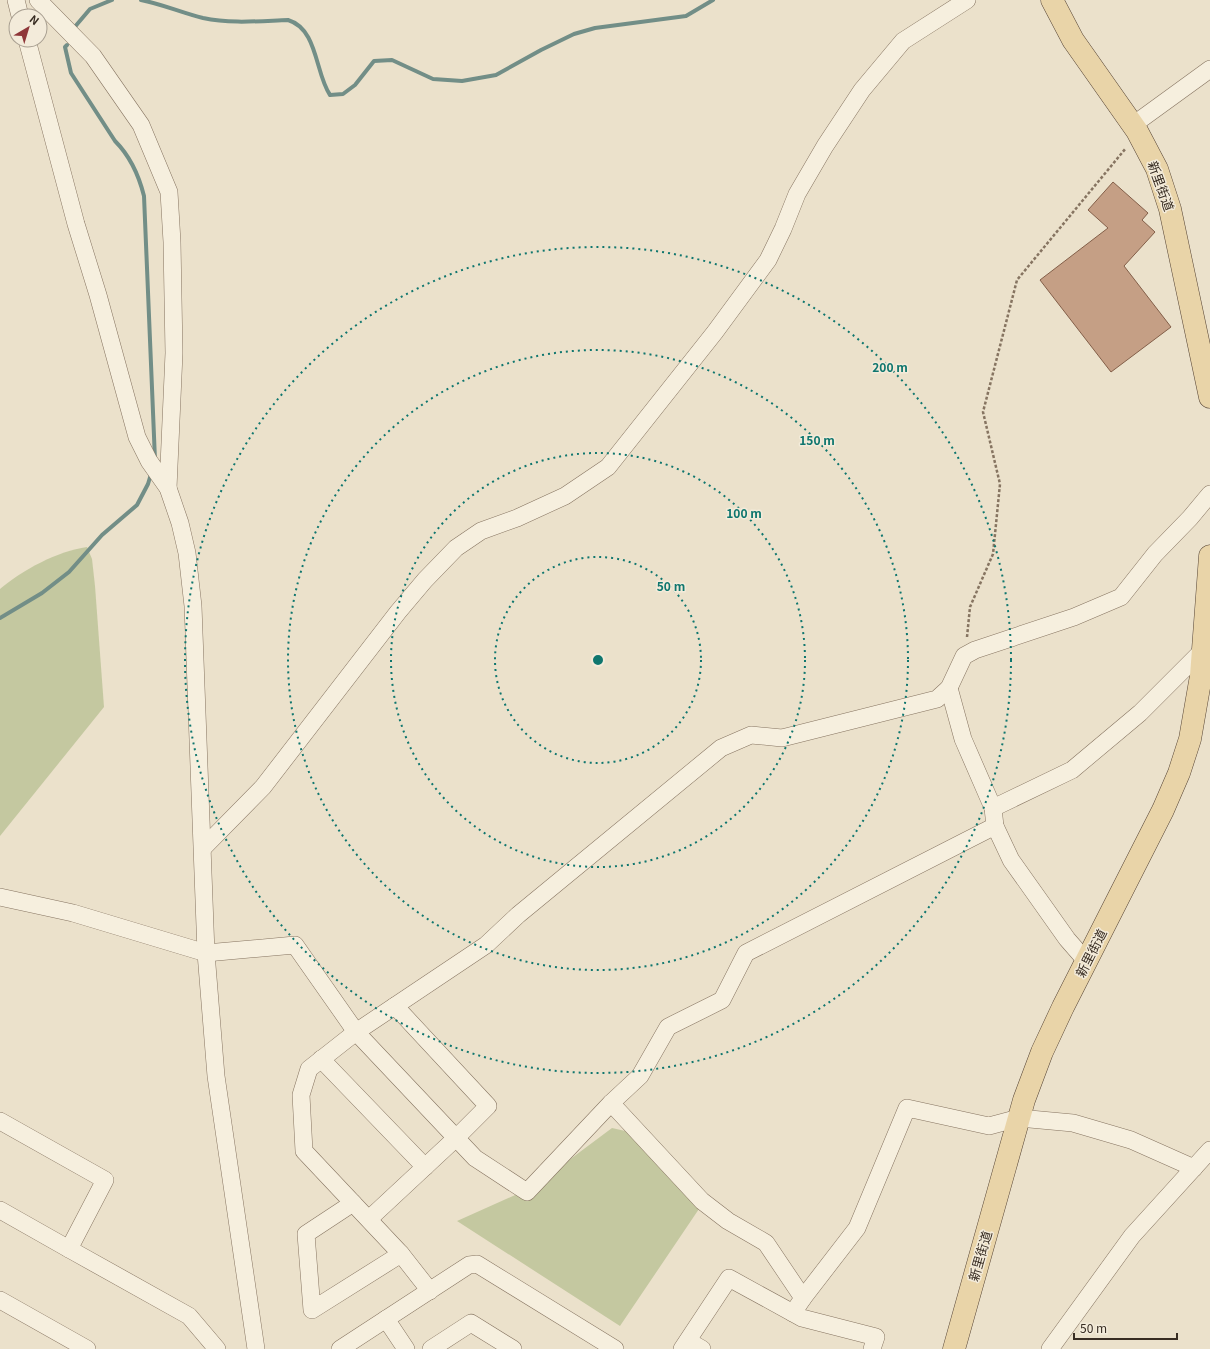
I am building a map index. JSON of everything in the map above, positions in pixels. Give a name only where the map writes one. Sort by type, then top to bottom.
[{"type":"main road","name":"新里街道","points":[[1052,0],[1073,40],[1135,128],[1157,169],[1170,210],[1210,397]]},
{"type":"main road","name":"新里街道","points":[[954,1349],[1019,1118],[1042,1052],[1063,1007],[1163,810],[1179,773],[1190,739],[1207,622],[1210,556]]},
{"type":"street","points":[[38,0],[93,56],[141,125],[169,192],[174,353],[164,482]]},
{"type":"street","points":[[204,847],[263,787],[398,612],[424,580],[456,548],[481,532],[517,518],[565,496],[608,467],[715,332],[768,260],[784,230],[798,194],[825,146],[862,90],[903,41],[967,0]]},
{"type":"street","points":[[29,48],[76,224],[98,295],[137,437],[149,461],[164,482],[180,523],[187,553],[193,606],[204,847],[206,953],[216,1076],[256,1349]]},
{"type":"street","points":[[1135,128],[1210,69]]},
{"type":"street","points":[[430,1291],[401,1254],[304,1151],[301,1095],[310,1069],[356,1032],[486,945],[518,915],[721,748],[751,735],[782,738],[877,716],[937,699],[948,688],[964,656],[975,650],[1074,617],[1121,597],[1155,554],[1190,518],[1210,494]]},
{"type":"street","points":[[993,808],[1072,770],[1140,714],[1203,650]]},
{"type":"street","points":[[948,688],[963,739],[993,808],[995,826],[1011,860],[1067,939],[1087,962]]},
{"type":"street","points":[[0,897],[73,913],[206,953],[295,945],[356,1032],[475,1158],[527,1192],[611,1103],[640,1076],[668,1027],[722,1000],[746,953],[995,826]]},
{"type":"street","points":[[369,1219],[425,1168],[488,1106],[395,1006]]},
{"type":"street","points":[[321,1059],[425,1168]]},
{"type":"street","points":[[611,1103],[702,1202],[728,1221],[766,1243],[803,1298]]},
{"type":"street","points":[[794,1313],[803,1298],[857,1228],[907,1108],[989,1126],[1019,1118],[1073,1123],[1131,1140],[1194,1168]]},
{"type":"street","points":[[0,1121],[105,1180],[69,1249]]},
{"type":"street","points":[[1050,1349],[1132,1236],[1210,1150]]},
{"type":"street","points":[[353,1203],[306,1234],[312,1310],[401,1254]]},
{"type":"street","points":[[0,1210],[189,1316],[217,1349]]},
{"type":"street","points":[[340,1349],[469,1265],[477,1264],[615,1349]]},
{"type":"street","points":[[702,1349],[685,1345],[729,1278],[802,1318],[876,1337],[872,1349]]},
{"type":"street","points":[[0,1300],[87,1349]]},
{"type":"street","points":[[386,1319],[406,1349]]},
{"type":"street","points":[[431,1349],[471,1323],[513,1349]]},
{"type":"path","points":[[964,656],[970,608],[993,554],[1000,484],[983,412],[1017,280],[1121,154],[1135,128]]},
{"type":"green space","points":[[87,547],[92,559],[95,586],[104,707],[0,836],[0,589],[19,575],[41,562],[76,549]]},
{"type":"green space","points":[[612,1128],[647,1136],[703,1203],[620,1326],[457,1221],[533,1187]]},
{"type":"building","points":[[1113,182],[1148,213],[1142,220],[1155,232],[1124,266],[1171,327],[1111,372],[1040,280],[1108,228],[1088,210]]},
{"type":"waterway","points":[[73,29],[90,9],[112,0]]},
{"type":"waterway","points":[[141,0],[214,20],[246,22],[288,20],[298,25],[305,32],[311,42],[321,75],[330,95],[343,94],[355,85],[374,61],[392,60],[433,79],[462,81],[496,75],[574,34],[595,28],[686,16],[713,0]]},
{"type":"waterway","points":[[67,45],[65,47],[71,73],[115,141],[125,153],[137,174],[144,196],[155,460]]},
{"type":"waterway","points":[[0,618],[42,593],[69,572],[102,535],[137,505],[148,484],[151,474]]}]
